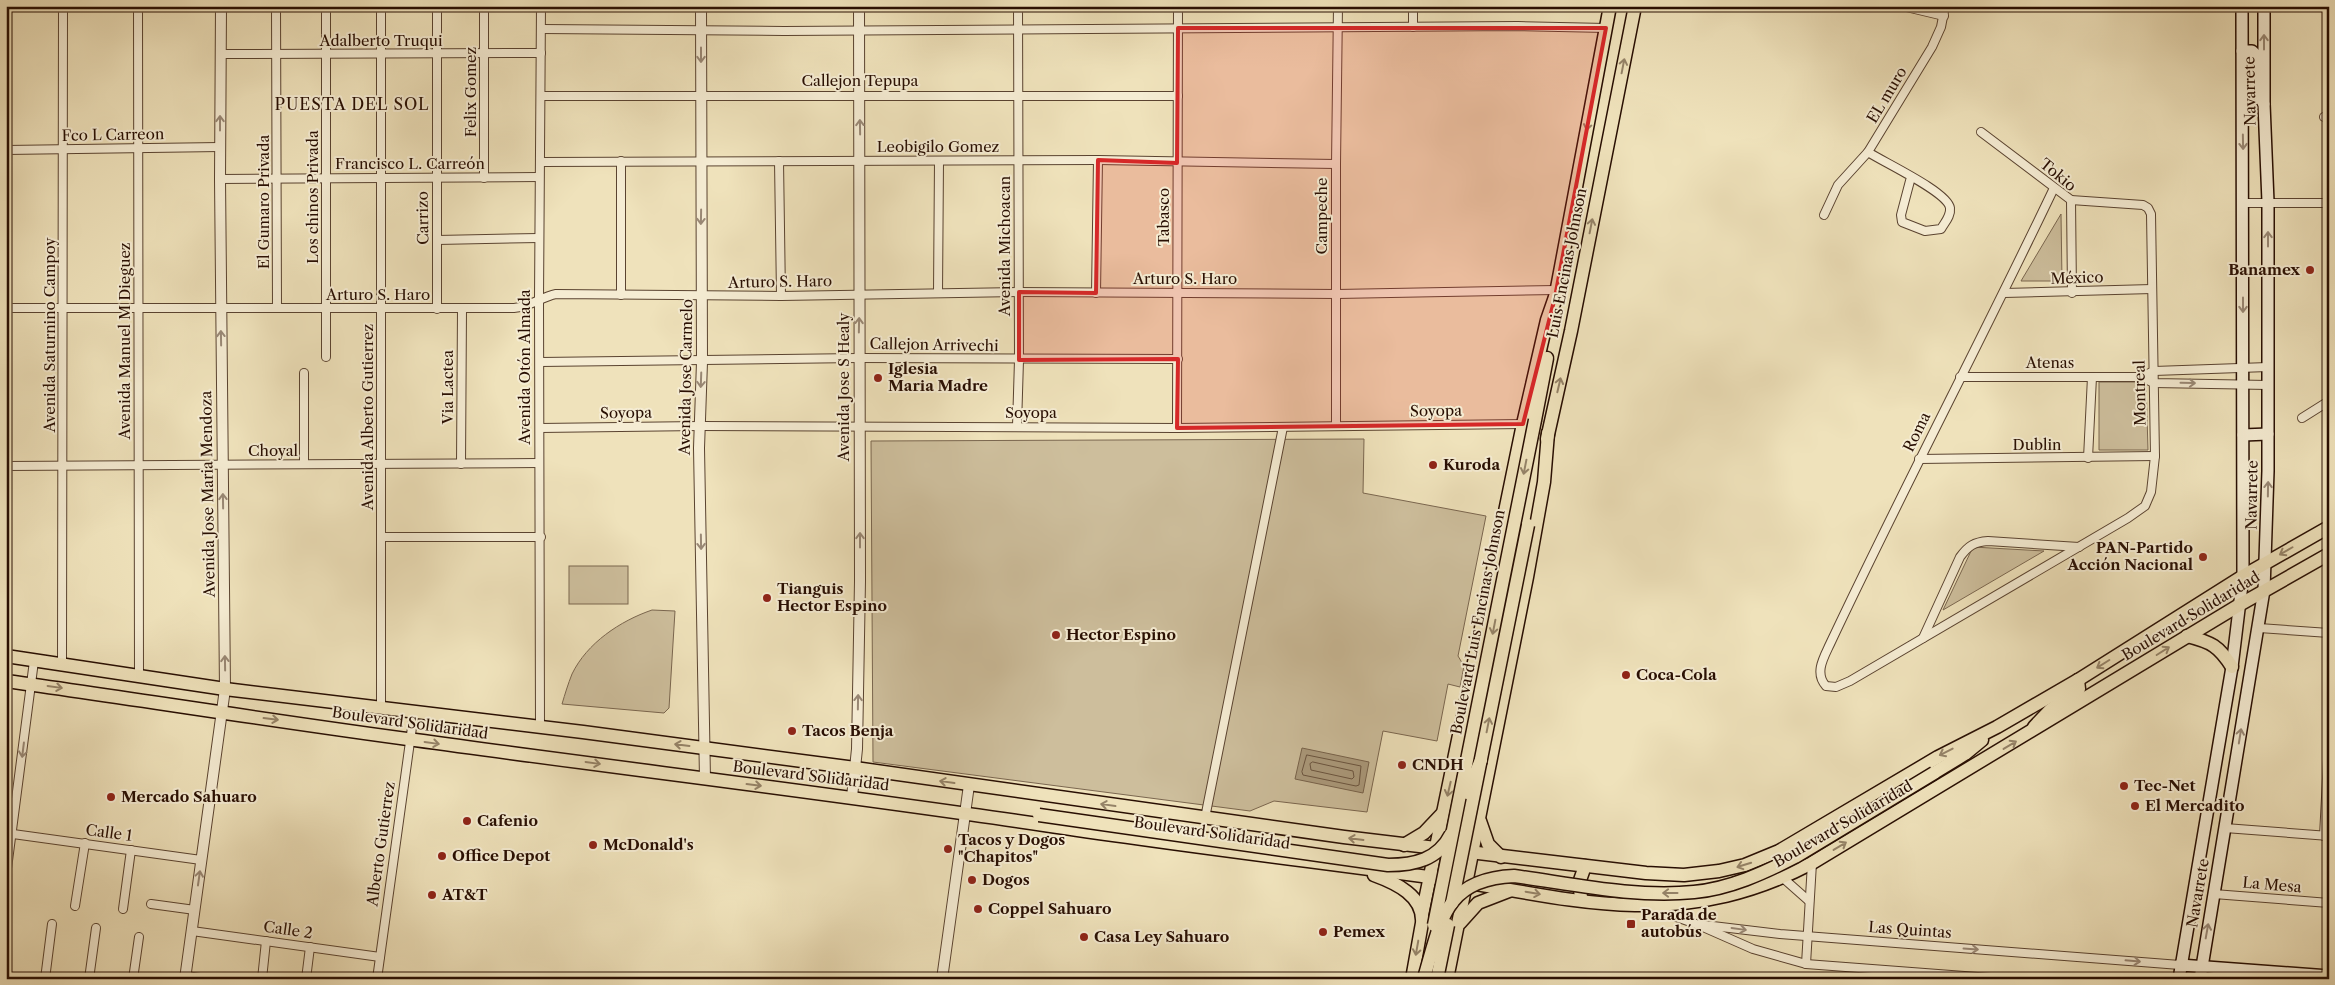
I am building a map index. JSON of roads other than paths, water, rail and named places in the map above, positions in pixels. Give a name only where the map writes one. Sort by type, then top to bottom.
[{"type":"main road","name":"Luis Encinas Johnson","points":[[1529,422],[1550,339],[1556,293],[1610,6]]},
{"type":"main road","name":"Luis Encinas Johnson","points":[[1528,525],[1571,331],[1635,6]]},
{"type":"main road","name":"Navarrete","points":[[2179,979],[2180,964],[2232,667],[2243,576],[2242,6]]},
{"type":"main road","name":"Navarrete","points":[[2200,979],[2200,966],[2214,894],[2258,628],[2266,563],[2268,202],[2264,104],[2264,6]]},
{"type":"main road","points":[[2242,51],[2252,51],[2255,54],[2256,92],[2264,104]]},
{"type":"main road","points":[[1422,915],[1529,422]]},
{"type":"main road","name":"Boulevard Luis Encinas Johnson","points":[[1424,979],[1529,422]]},
{"type":"main road","points":[[1447,979],[1468,883],[1540,506],[1548,433]]},
{"type":"main road","points":[[2243,435],[2268,434]]},
{"type":"main road","name":"Boulevard Luis Encinas Johnson","points":[[1424,979],[1481,760],[1528,525]]},
{"type":"main road","name":"Boulevard Solidaridad","points":[[6,656],[225,689],[705,748],[1435,849],[1684,875],[1719,871],[1744,865],[1779,850],[1938,757],[1997,727],[2078,680],[2243,576],[2329,527]]},
{"type":"main road","name":"Boulevard Solidaridad","points":[[6,681],[409,740],[852,797],[1430,877],[1582,900],[1642,905],[1675,904],[1751,891],[1783,878],[1812,863],[2030,733],[2187,636],[2329,554]]},
{"type":"main road","points":[[2187,636],[2212,643],[2225,656],[2232,667]]},
{"type":"main road","points":[[2030,733],[2042,716],[2079,689],[2078,680]]},
{"type":"main road","points":[[1424,979],[1447,909],[1466,888],[1479,881],[1495,877],[1514,876],[1649,893],[1696,892],[1725,885],[1774,868],[1795,857],[1966,754],[1997,727]]},
{"type":"main road","points":[[2217,754],[2236,756]]},
{"type":"main road","points":[[1002,819],[1023,814],[1038,815],[1388,865],[1408,865],[1424,860],[1439,851],[1449,837],[1481,760]]},
{"type":"main road","points":[[1404,844],[1432,827],[1444,812]]},
{"type":"main road","points":[[1480,818],[1488,844],[1501,856]]},
{"type":"main road","points":[[1582,900],[1579,883],[1585,866]]},
{"type":"main road","points":[[1356,868],[1405,889],[1420,906],[1422,915],[1424,979]]},
{"type":"main road","points":[[1458,925],[1478,903],[1513,889]]},
{"type":"main road","points":[[2180,964],[2329,976]]},
{"type":"street","name":"Avenida Saturnino Campoy","points":[[62,664],[64,464],[63,6]]},
{"type":"street","name":"Avenida Manuel M Dieguez","points":[[138,6],[137,149],[140,308],[139,676]]},
{"type":"street","name":"Avenida Jose Maria Mendoza","points":[[185,978],[225,689],[220,179],[221,6]]},
{"type":"street","name":"El Gumaro Privada","points":[[276,6],[277,308]]},
{"type":"street","name":"Los chinos Privada","points":[[326,6],[326,357]]},
{"type":"street","name":"Avenida Alberto Gutierrez","points":[[381,708],[382,6]]},
{"type":"street","name":"Carrizo","points":[[437,6],[437,309]]},
{"type":"street","name":"Felix Gomez","points":[[484,6],[484,178]]},
{"type":"street","name":"Avenida Otón Almada","points":[[540,728],[539,177],[542,6]]},
{"type":"street","name":"Avenida Jose Carmelo","points":[[701,6],[702,362],[700,426],[705,778]]},
{"type":"street","name":"Avenida Jose S Healy","points":[[852,797],[855,768],[860,580],[858,358],[859,6]]},
{"type":"street","name":"Avenida Michoacan","points":[[1017,426],[1020,360],[1018,6]]},
{"type":"street","name":"Tabasco","points":[[1177,428],[1178,6]]},
{"type":"street","name":"Campeche","points":[[1336,426],[1338,6]]},
{"type":"street","points":[[1413,6],[1413,27]]},
{"type":"street","points":[[1902,6],[1944,16]]},
{"type":"street","name":"EL muro","points":[[1824,215],[1838,185],[1868,152],[1932,47],[1944,16],[1945,6]]},
{"type":"street","points":[[542,29],[1606,28]]},
{"type":"street","name":"Adalberto Truqui","points":[[220,54],[541,54]]},
{"type":"street","name":"Callejon Tepupa","points":[[541,96],[1018,94],[1178,96]]},
{"type":"street","name":"Tokio","points":[[1981,132],[2071,200],[2072,292]]},
{"type":"street","name":"Fco L Carreon","points":[[6,150],[220,148]]},
{"type":"street","points":[[1868,152],[1926,184],[1947,201],[1950,207],[1949,216],[1941,229],[1925,231],[1902,222],[1901,215],[1911,176]]},
{"type":"street","points":[[938,293],[939,160]]},
{"type":"street","points":[[1096,293],[1098,160]]},
{"type":"street","name":"Leobigilo Gomez","points":[[540,162],[1098,160],[1178,163],[1336,164]]},
{"type":"street","points":[[621,161],[621,295]]},
{"type":"street","points":[[779,161],[781,296]]},
{"type":"street","name":"Francisco L. Carreón","points":[[220,179],[539,177]]},
{"type":"street","name":"Roma","points":[[1830,687],[1826,686],[1820,678],[1822,661],[1919,459],[2004,293],[2054,188]]},
{"type":"street","name":"Montreal","points":[[1830,687],[1836,687],[1850,681],[2145,506],[2151,492],[2155,456],[2151,214],[2148,208],[2143,205],[2071,200]]},
{"type":"street","points":[[2243,203],[2329,202]]},
{"type":"street","points":[[437,240],[539,238]]},
{"type":"street","name":"México","points":[[2004,293],[2152,289]]},
{"type":"street","name":"Arturo S. Haro","points":[[6,308],[221,307],[462,310],[525,307],[539,299],[556,294],[702,297],[1019,292],[1556,293]]},
{"type":"street","name":"Via Lactea","points":[[461,464],[462,310]]},
{"type":"street","name":"Callejon Arrivechi","points":[[540,362],[702,362],[858,358],[1178,359]]},
{"type":"street","name":"Atenas","points":[[2141,377],[2154,371],[2268,367]]},
{"type":"street","points":[[304,373],[304,464]]},
{"type":"street","points":[[2088,458],[2092,376]]},
{"type":"street","name":"Atenas","points":[[1960,377],[2141,377],[2154,383],[2268,385]]},
{"type":"street","points":[[2302,418],[2329,401]]},
{"type":"street","name":"Soyopa","points":[[540,428],[1017,426],[1177,428],[1529,422]]},
{"type":"street","points":[[1205,818],[1283,427]]},
{"type":"street","name":"Dublin","points":[[1919,459],[2155,456]]},
{"type":"street","name":"Choyal","points":[[6,466],[64,464],[539,464]]},
{"type":"street","points":[[382,537],[541,536]]},
{"type":"street","points":[[1923,638],[1960,558],[1967,548],[1975,542],[2079,546]]},
{"type":"street","points":[[2258,628],[2329,633]]},
{"type":"street","points":[[6,876],[13,834],[34,661]]},
{"type":"street","name":"Alberto Gutierrez","points":[[377,979],[414,713]]},
{"type":"street","points":[[2225,828],[2326,836],[2329,740]]},
{"type":"street","points":[[942,979],[968,785]]},
{"type":"street","name":"Calle 1","points":[[13,834],[202,860]]},
{"type":"street","points":[[75,906],[85,844]]},
{"type":"street","points":[[123,909],[131,850]]},
{"type":"street","points":[[1806,964],[1812,863]]},
{"type":"street","points":[[1783,878],[1809,900]]},
{"type":"street","name":"La Mesa","points":[[2214,894],[2329,903]]},
{"type":"street","points":[[151,904],[195,910]]},
{"type":"street","name":"Las Quintas","points":[[1642,905],[1696,924],[1808,936],[2180,964]]},
{"type":"street","points":[[45,979],[52,924]]},
{"type":"street","points":[[1696,924],[1753,949],[1806,964],[2004,979]]},
{"type":"street","points":[[89,979],[96,928]]},
{"type":"street","name":"Calle 2","points":[[192,931],[380,957]]},
{"type":"street","points":[[133,979],[139,937]]},
{"type":"street","points":[[262,979],[266,941]]},
{"type":"street","points":[[306,979],[310,947]]},
{"type":"street","points":[[185,978],[207,979]]},
{"type":"water","points":[[1302,748],[1369,762],[1363,793],[1295,779]]},
{"type":"place","name":"Banamex","points":[[2310,270]]},
{"type":"place","name":"Iglesia Maria Madre","points":[[878,378]]},
{"type":"place","name":"Kuroda","points":[[1433,465]]},
{"type":"place","name":"PAN-Partido Acción Nacional","points":[[2203,557]]},
{"type":"place","name":"Tianguis Hector Espino","points":[[767,598]]},
{"type":"place","name":"Hector Espino","points":[[1056,635]]},
{"type":"place","name":"Coca-Cola","points":[[1626,675]]},
{"type":"place","name":"Tacos Benja","points":[[792,731]]},
{"type":"place","name":"CNDH","points":[[1402,765]]},
{"type":"place","name":"Tec-Net","points":[[2124,786]]},
{"type":"place","name":"Mercado Sahuaro","points":[[111,797]]},
{"type":"place","name":"El Mercadito","points":[[2135,806]]},
{"type":"place","name":"Cafenio","points":[[467,821]]},
{"type":"place","name":"McDonald's","points":[[593,845]]},
{"type":"place","name":"Tacos y Dogos \"Chapitos\"","points":[[948,849]]},
{"type":"place","name":"Office Depot","points":[[442,856]]},
{"type":"place","name":"Dogos","points":[[972,880]]},
{"type":"place","name":"AT&T","points":[[432,895]]},
{"type":"place","name":"Coppel Sahuaro","points":[[978,909]]},
{"type":"place","name":"Parada de autobús","points":[[1631,924]]},
{"type":"place","name":"Pemex","points":[[1323,932]]},
{"type":"place","name":"Casa Ley Sahuaro","points":[[1084,937]]},
{"type":"district","name":"PUESTA DEL SOL","points":[[352,104]]}]
